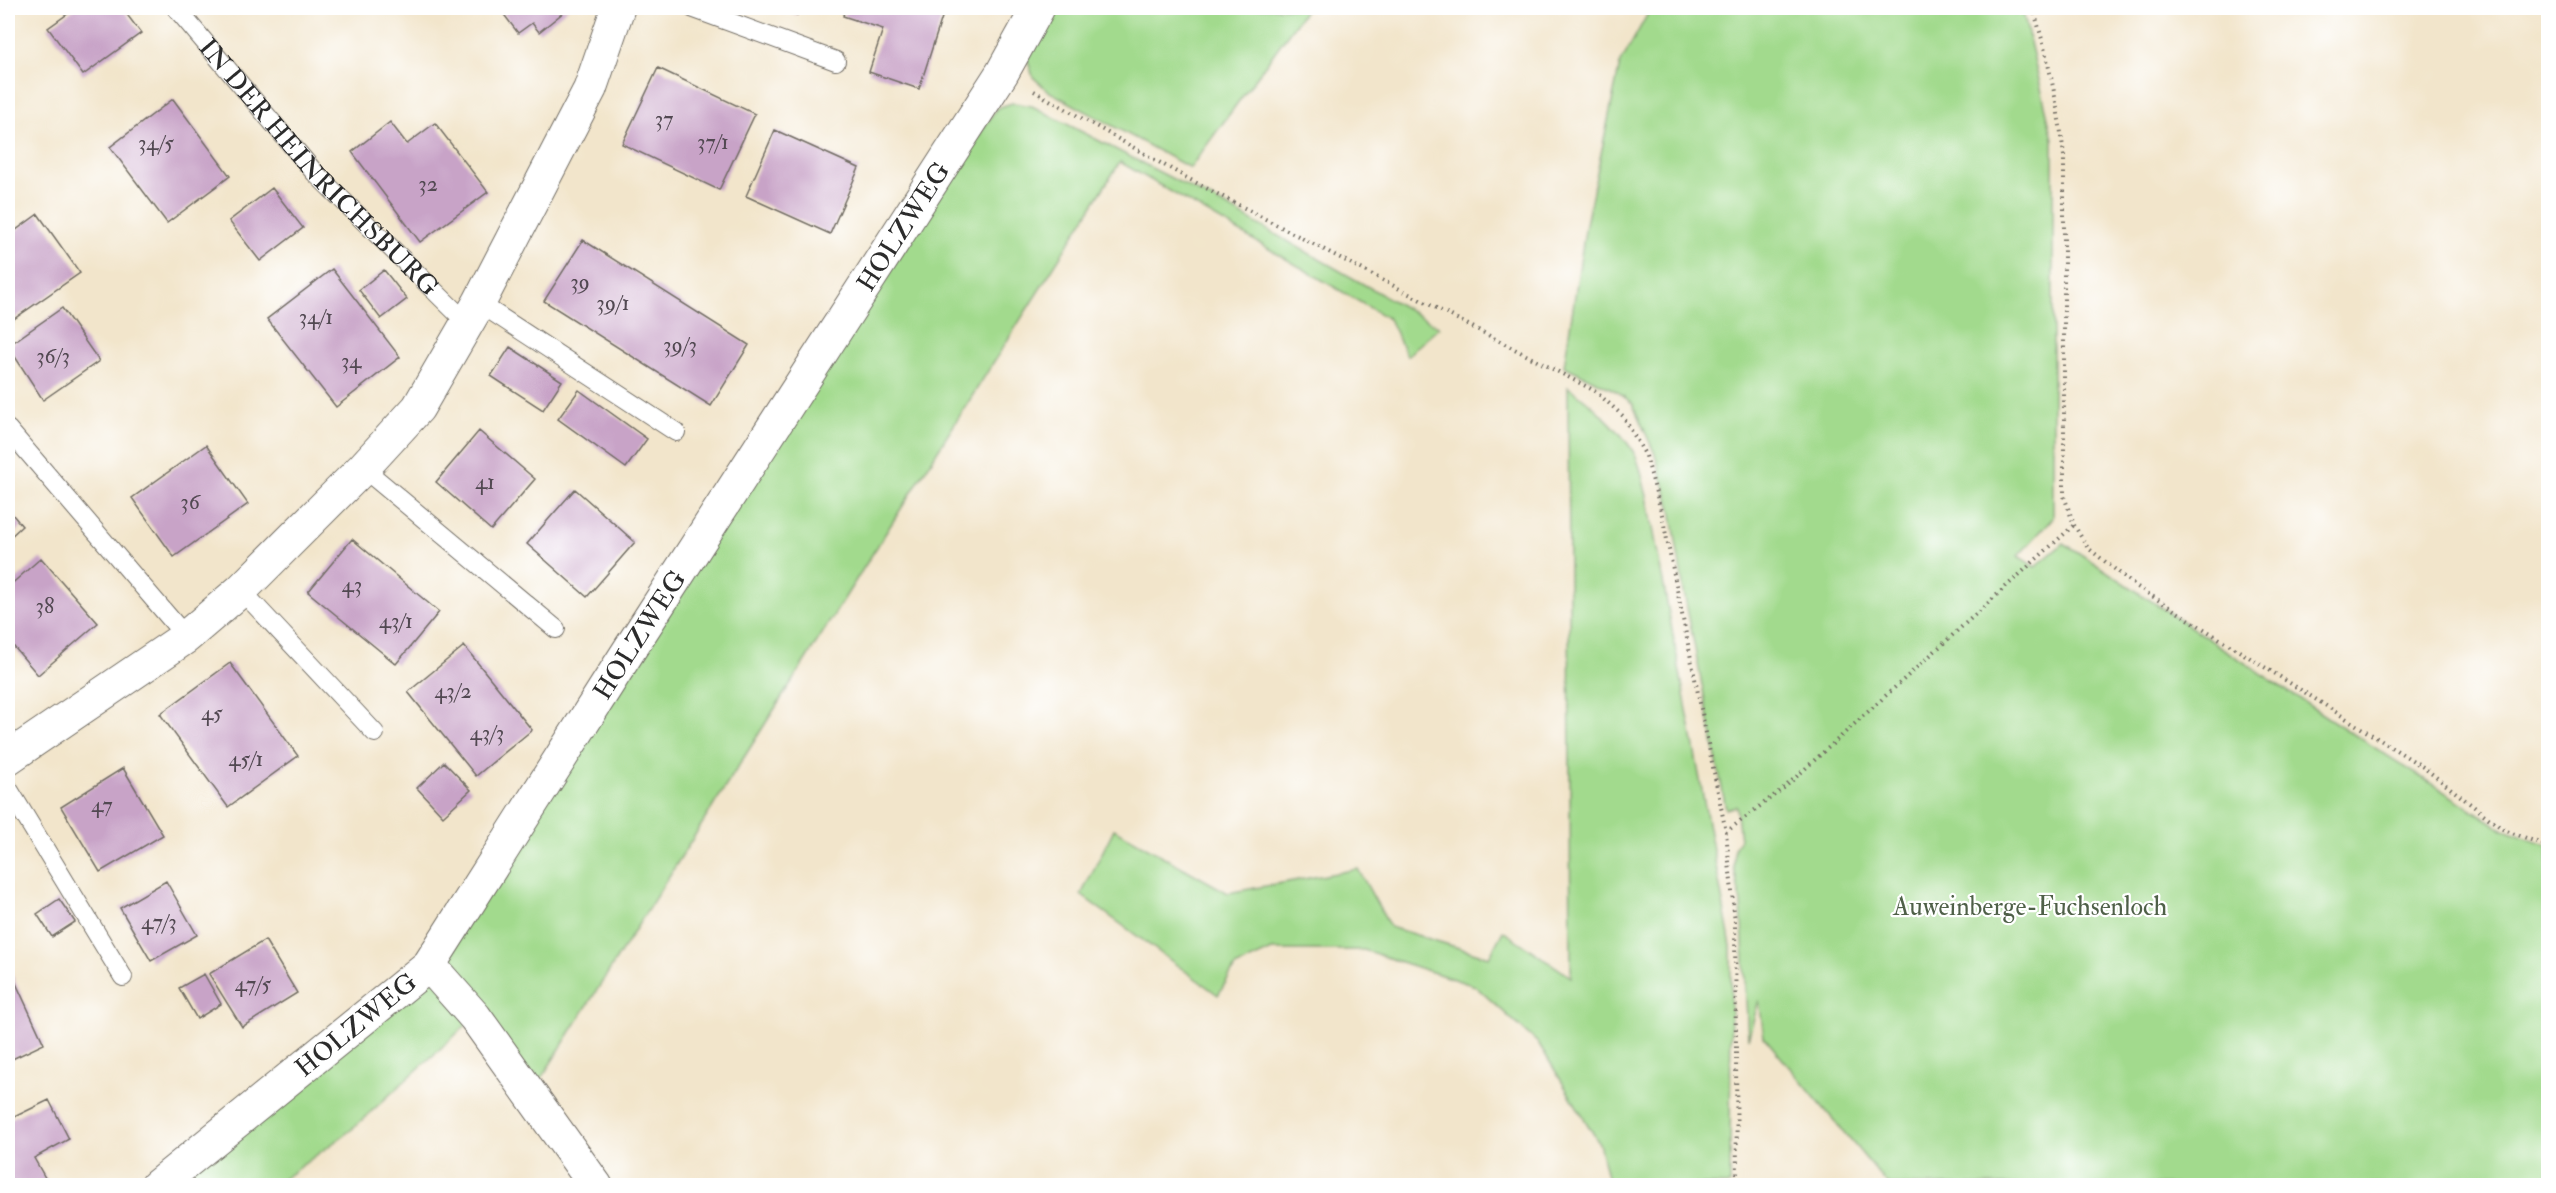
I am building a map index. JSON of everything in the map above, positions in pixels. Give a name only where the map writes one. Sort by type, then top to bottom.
[{"type":"street","points":[[8,758],[186,636],[241,590],[363,468],[418,408],[473,313],[590,88],[618,8]]},
{"type":"street","name":"HOLZWEG","points":[[158,1185],[429,965],[1002,73],[1038,8]]},
{"type":"street","points":[[429,965],[475,1017],[596,1185]]},
{"type":"lane","name":"IN DER HEINRICHSBURG","points":[[176,8],[315,172],[473,313],[676,432]]},
{"type":"lane","points":[[692,8],[836,61]]},
{"type":"lane","points":[[8,429],[186,636]]},
{"type":"lane","points":[[363,468],[556,629]]},
{"type":"lane","points":[[241,590],[375,733]]},
{"type":"lane","points":[[8,788],[123,977]]},
{"type":"path","points":[[2033,8],[2048,59],[2059,111],[2064,156],[2064,496],[2074,525],[2088,548],[2136,586],[2423,766],[2504,830],[2548,846]]},
{"type":"path","points":[[1002,73],[1187,178],[1595,391],[1623,416],[1646,456],[1662,515],[1726,832],[1735,922],[1737,1185]]},
{"type":"path","points":[[1726,832],[1785,787],[2074,525]]},
{"type":"green space","points":[[1047,8],[1307,8],[1190,168],[1048,91],[1033,77],[1027,58]]},
{"type":"green space","name":"Auweinberge-Fuchsenloch","points":[[1651,8],[2022,8],[2053,139],[2053,518],[2018,556],[2035,567],[2064,543],[2322,714],[2504,830],[2548,846],[2548,1185],[1888,1185],[1764,1037],[1759,1000],[1748,1039],[1741,903],[1734,867],[1734,849],[1740,839],[1736,806],[1726,809],[1684,592],[1671,509],[1655,454],[1632,403],[1616,391],[1564,366],[1586,224],[1620,64]]},
{"type":"green space","points":[[1012,103],[1032,106],[1229,208],[1439,327],[1407,356],[1389,319],[1120,162],[532,1093],[475,1017],[351,1130],[275,1185],[157,1186],[429,965],[997,108]]},
{"type":"green space","points":[[1568,387],[1605,418],[1630,446],[1639,464],[1647,496],[1731,946],[1730,1185],[1609,1185],[1599,1143],[1539,1044],[1475,986],[1364,950],[1272,950],[1235,967],[1218,995],[1081,895],[1114,829],[1228,893],[1358,869],[1390,927],[1489,957],[1503,931],[1571,977]]},
{"type":"building","points":[[76,8],[122,8],[141,33],[83,75],[48,28]]},
{"type":"building","points":[[499,8],[569,8],[539,32],[532,23],[518,33]]},
{"type":"building","points":[[778,8],[799,8],[797,15]]},
{"type":"building","points":[[845,8],[945,8],[919,89],[869,72],[883,29],[843,16]]},
{"type":"building","points":[[658,68],[755,114],[719,190],[622,144]]},
{"type":"building","points":[[173,99],[230,176],[167,223],[110,147]]},
{"type":"building","points":[[390,122],[407,144],[435,123],[488,192],[420,242],[352,152]]},
{"type":"building","points":[[775,130],[859,168],[830,234],[746,196]]},
{"type":"building","points":[[272,188],[303,228],[260,261],[229,221]]},
{"type":"building","points":[[38,214],[80,273],[8,323],[8,236]]},
{"type":"building","points":[[583,240],[749,345],[711,406],[544,301]]},
{"type":"building","points":[[332,269],[400,357],[336,407],[267,319]]},
{"type":"building","points":[[384,270],[407,299],[381,319],[359,290]]},
{"type":"building","points":[[62,308],[99,361],[43,400],[8,346]]},
{"type":"building","points":[[510,347],[562,381],[543,410],[491,376]]},
{"type":"building","points":[[579,390],[647,439],[626,468],[558,419]]},
{"type":"building","points":[[479,431],[535,479],[491,530],[436,482]]},
{"type":"building","points":[[206,445],[248,504],[174,557],[132,498]]},
{"type":"building","points":[[575,489],[635,542],[587,597],[527,544]]},
{"type":"building","points":[[8,509],[22,526],[8,539]]},
{"type":"building","points":[[352,539],[439,612],[396,664],[308,592]]},
{"type":"building","points":[[41,558],[98,623],[38,675],[8,640],[8,587]]},
{"type":"building","points":[[464,646],[532,730],[476,776],[408,692]]},
{"type":"building","points":[[230,663],[298,756],[228,807],[160,714]]},
{"type":"building","points":[[444,762],[471,790],[443,816],[417,788]]},
{"type":"building","points":[[123,768],[163,835],[100,872],[61,807]]},
{"type":"building","points":[[166,881],[197,935],[151,961],[120,908]]},
{"type":"building","points":[[59,899],[75,922],[52,937],[37,914]]},
{"type":"building","points":[[265,940],[297,993],[242,1027],[209,974]]},
{"type":"building","points":[[8,966],[44,1044],[8,1061]]},
{"type":"building","points":[[204,974],[221,1004],[197,1019],[179,988]]},
{"type":"building","points":[[49,1100],[69,1139],[34,1158],[49,1185],[8,1185],[8,1120]]}]
